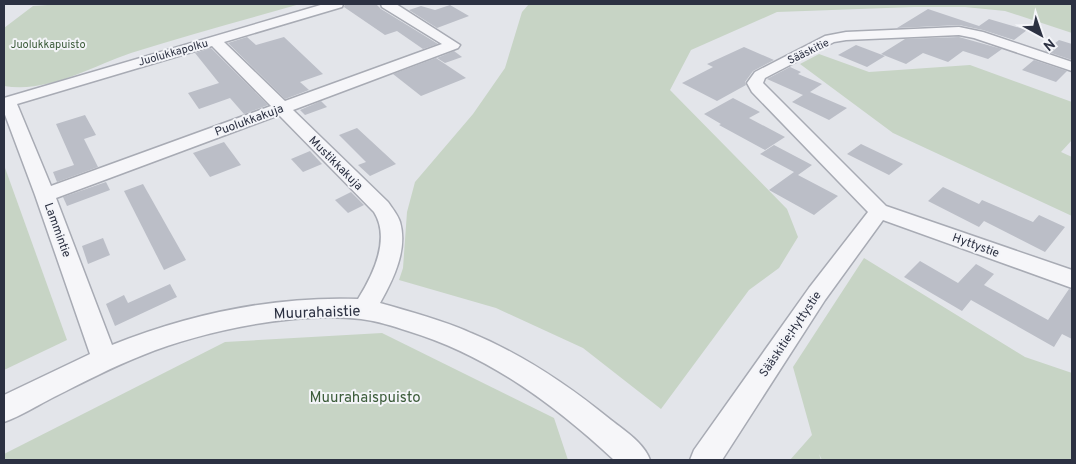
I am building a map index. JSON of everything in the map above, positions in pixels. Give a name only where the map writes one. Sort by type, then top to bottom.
[{"type":"street","name":"Juolukkapolku","points":[[10,101],[337,4]]},
{"type":"street","name":"Puolukkakuja","points":[[45,195],[453,45],[387,4]]},
{"type":"street","name":"Sääskitie","points":[[879,211],[758,89],[755,84],[760,74],[838,37],[950,31],[978,35],[1072,68]]},
{"type":"street","name":"Mustikkakuja","points":[[214,40],[381,207],[390,223],[391,244],[387,266],[365,310]]},
{"type":"street","name":"Lammintie","points":[[10,101],[9,104],[45,195],[105,360]]},
{"type":"street","name":"Hyttystie","points":[[879,211],[1072,279]]},
{"type":"street","name":"Sääskitie;Hyttystie","points":[[705,460],[817,294],[879,211]]},
{"type":"street","name":"Muurahaistie","points":[[4,409],[105,360],[154,340],[267,313],[322,309],[365,310],[422,324],[511,363],[561,396],[635,460]]},
{"type":"green space","name":"Juolukkapuisto","points":[[62,4],[300,4],[131,53],[53,82],[37,86],[4,86],[4,28],[33,6]]},
{"type":"green space","points":[[529,4],[1072,4],[1072,33],[1005,11],[965,7],[777,12],[691,50],[670,90],[787,209],[798,237],[779,268],[749,290],[661,409],[583,348],[496,308],[399,280],[403,268],[407,212],[415,182],[473,114],[505,68],[522,12]]},
{"type":"green space","points":[[819,54],[869,72],[970,65],[1072,102],[1072,140],[1061,152],[1072,157],[1072,216],[893,133],[800,64]]},
{"type":"green space","points":[[4,165],[67,340],[4,370]]},
{"type":"green space","points":[[864,258],[1025,357],[1072,373],[1072,460],[822,460],[819,454],[821,460],[790,460],[812,435],[793,367]]},
{"type":"green space","name":"Muurahaispuisto","points":[[382,333],[554,418],[568,460],[4,460],[4,454],[225,342]]},
{"type":"building","points":[[345,4],[376,4],[438,44],[423,49],[397,31],[385,35],[344,7]]},
{"type":"building","points":[[450,5],[469,16],[437,28],[409,10],[421,6],[435,10]]},
{"type":"building","points":[[928,9],[979,26],[989,19],[1027,30],[1014,40],[959,25],[897,28]]},
{"type":"building","points":[[247,37],[256,45],[284,37],[323,74],[300,82],[309,90],[285,99],[228,43]]},
{"type":"building","points":[[959,37],[1002,49],[988,59],[963,51],[948,62],[923,53],[906,64],[881,54],[905,39]]},
{"type":"building","points":[[1059,40],[1072,44],[1072,60],[1045,51]]},
{"type":"building","points":[[856,45],[885,56],[867,67],[838,55]]},
{"type":"building","points":[[744,47],[774,60],[753,71],[745,82],[746,85],[717,101],[682,83],[713,67],[707,64]]},
{"type":"building","points":[[211,48],[268,105],[244,114],[230,98],[199,109],[188,93],[219,83],[195,53]]},
{"type":"building","points":[[454,51],[462,57],[445,63],[437,58]]},
{"type":"building","points":[[436,58],[466,78],[421,96],[393,74]]},
{"type":"building","points":[[1034,60],[1067,71],[1056,82],[1022,70]]},
{"type":"building","points":[[790,67],[801,72],[798,74],[822,84],[810,92],[847,108],[829,120],[792,102],[803,95],[767,79]]},
{"type":"building","points":[[733,98],[760,112],[749,118],[785,137],[765,150],[719,125],[721,124],[704,114]]},
{"type":"building","points":[[321,101],[327,107],[305,115],[300,110]]},
{"type":"building","points":[[85,115],[96,135],[84,139],[98,167],[57,182],[53,172],[74,165],[56,124]]},
{"type":"building","points":[[357,128],[396,164],[370,176],[358,165],[366,162],[339,135]]},
{"type":"building","points":[[224,142],[241,165],[210,177],[193,153]]},
{"type":"building","points":[[861,144],[903,164],[889,175],[847,154]]},
{"type":"building","points":[[774,145],[812,165],[798,175],[838,196],[814,215],[769,190],[794,172],[760,154]]},
{"type":"building","points":[[310,151],[322,164],[303,172],[291,159]]},
{"type":"building","points":[[106,182],[110,190],[67,206],[63,197]]},
{"type":"building","points":[[143,184],[186,260],[164,270],[124,191]]},
{"type":"building","points":[[943,187],[979,204],[982,200],[1033,222],[1039,215],[1065,227],[1045,252],[984,221],[979,227],[928,201]]},
{"type":"building","points":[[351,192],[364,205],[348,213],[335,200]]},
{"type":"building","points":[[103,238],[110,255],[88,264],[82,246]]},
{"type":"building","points":[[920,261],[958,283],[976,264],[994,274],[984,285],[1048,320],[1069,289],[1072,290],[1072,339],[1062,334],[1054,347],[971,300],[962,311],[904,277]]},
{"type":"building","points":[[170,284],[177,297],[115,326],[106,304],[124,295],[128,303]]}]
